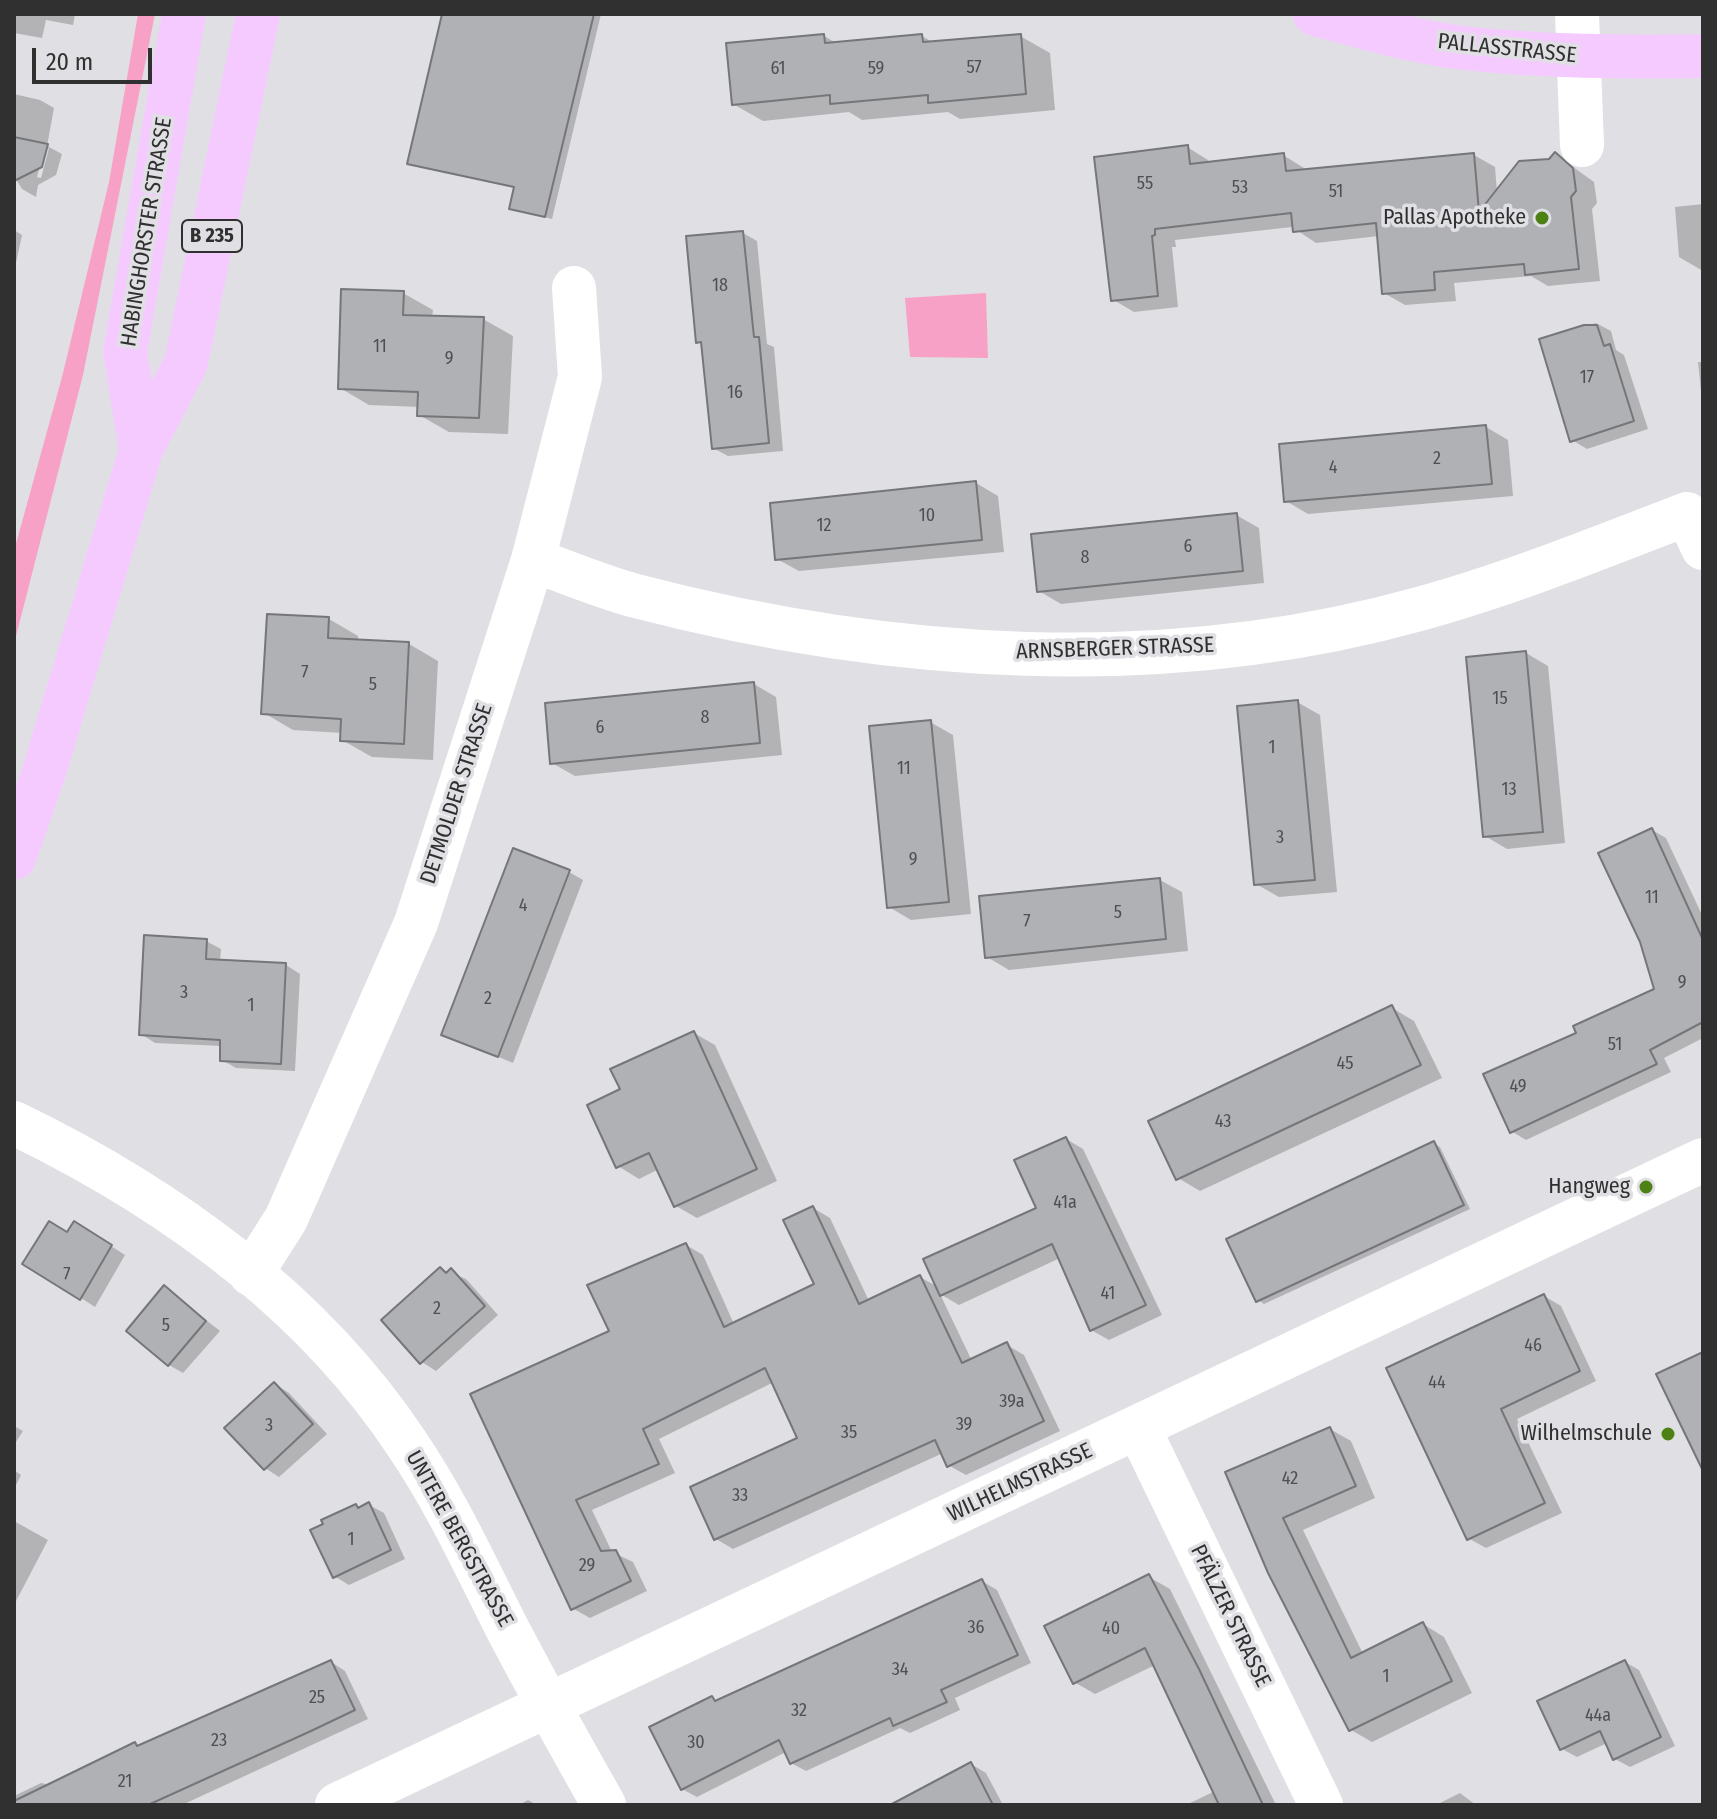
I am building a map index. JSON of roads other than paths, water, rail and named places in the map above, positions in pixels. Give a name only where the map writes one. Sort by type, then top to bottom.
[{"type":"main road","name":"HABINGHORSTER STRASSE","points":[[141,450],[125,352],[184,14]]},
{"type":"main road","name":"HABINGHORSTER STRASSE","points":[[14,858],[43,775],[141,450],[186,363],[258,14]]},
{"type":"main road","name":"PALLASSTRASSE","points":[[1315,14],[1384,33],[1461,47],[1579,57],[1703,56]]},
{"type":"street","points":[[1577,14],[1582,145]]},
{"type":"street","name":"DETMOLDER STRASSE","points":[[251,1274],[286,1219],[416,923],[533,560],[580,377],[574,288]]},
{"type":"street","name":"ARNSBERGER STRASSE","points":[[533,560],[662,602],[733,618],[880,643],[1023,654],[1189,651],[1335,628],[1420,609],[1695,531]]},
{"type":"street","name":"UNTERE BERGSTRASSE","points":[[14,1123],[85,1157],[202,1232],[317,1334],[406,1442],[443,1501],[547,1706],[604,1805]]},
{"type":"street","name":"WILHELMSTRASSE","points":[[337,1805],[1703,1160]]},
{"type":"street","name":"PFÄLZER STRASSE","points":[[1138,1427],[1321,1805]]},
{"type":"place","name":"Pallas Apotheke","points":[[1542,218]]},
{"type":"place","name":"Hangweg","points":[[1646,1187]]},
{"type":"place","name":"Wilhelmschule","points":[[1668,1434]]}]
